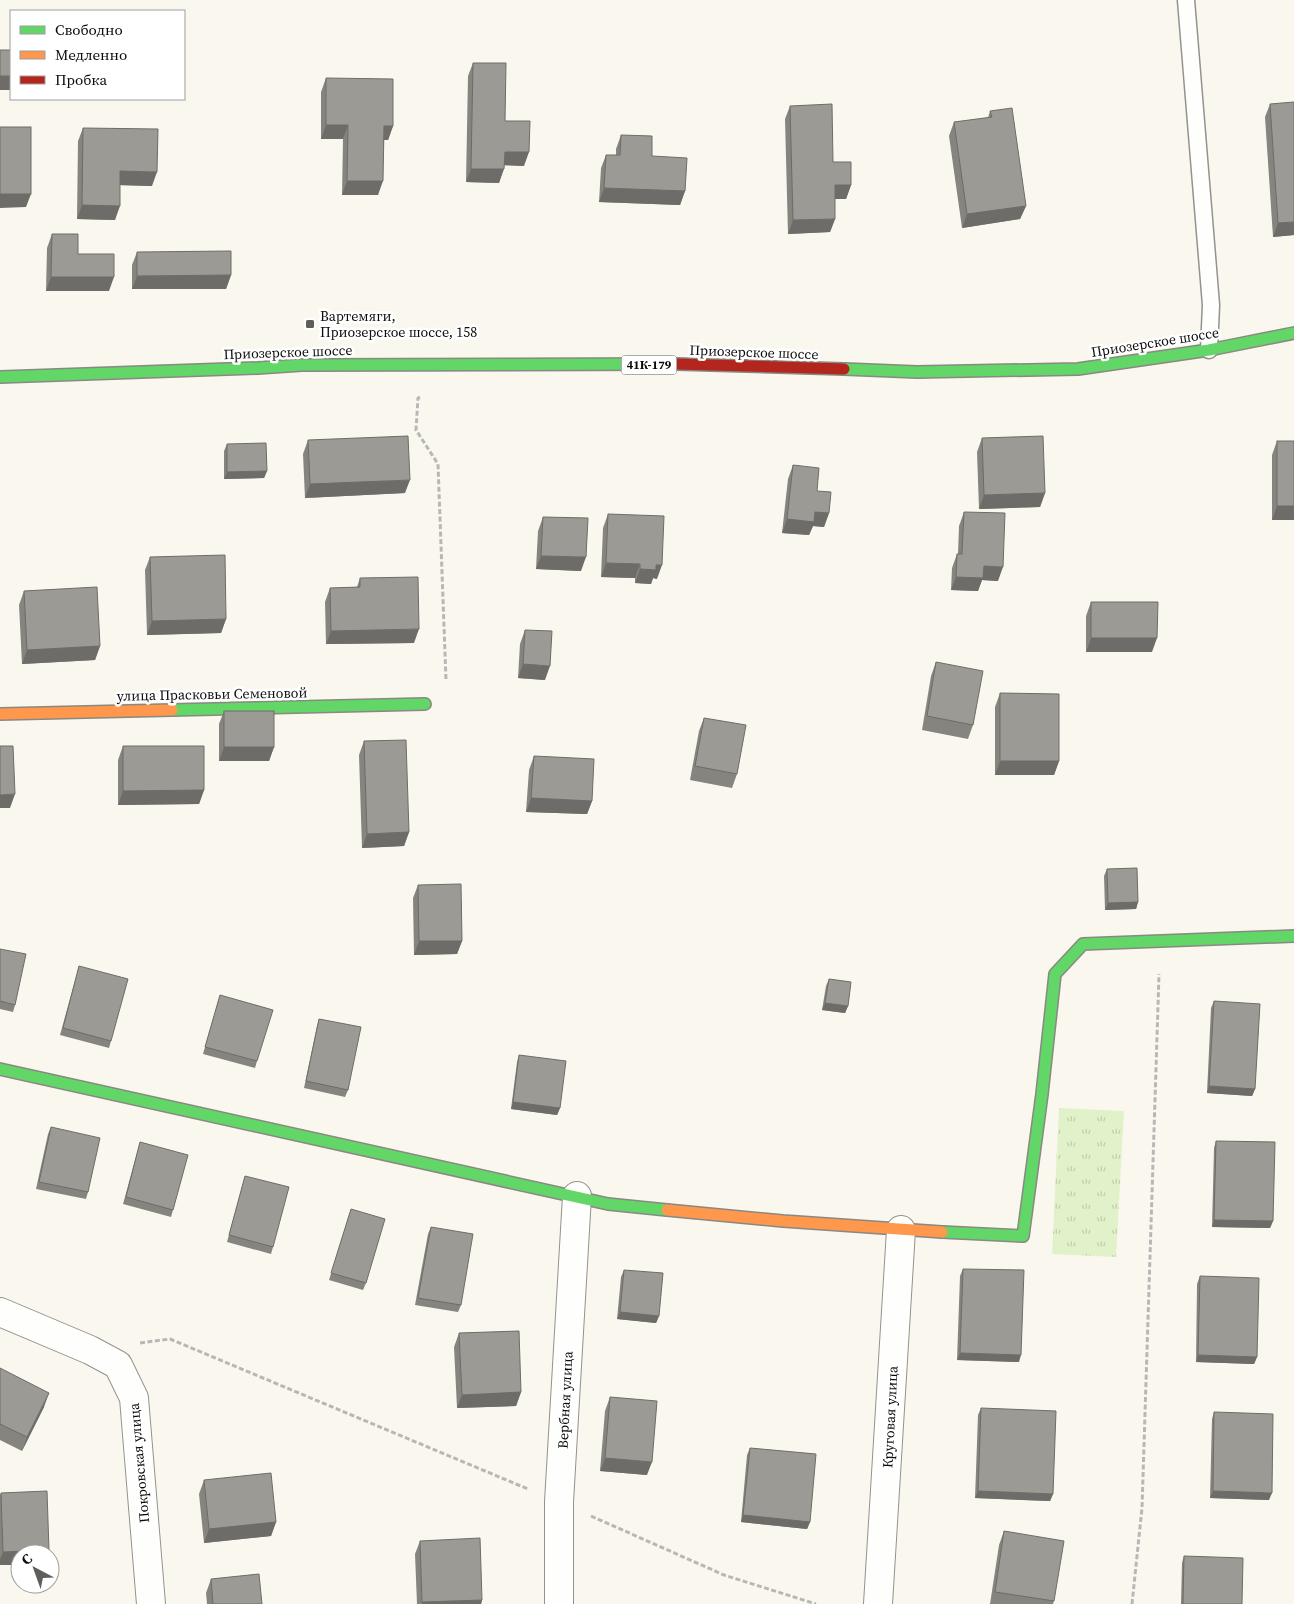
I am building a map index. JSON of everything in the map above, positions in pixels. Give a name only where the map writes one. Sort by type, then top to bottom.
[{"type":"street","name":"Приозерское шоссе","points":[[0,377],[241,369],[302,365],[703,364],[918,372],[1078,369],[1209,350],[1294,332]]},
{"type":"street","name":"улица Прасковьи Семеновой","points":[[0,714],[425,704]]},
{"type":"street","points":[[0,1068],[608,1204],[782,1221],[901,1230],[1023,1236],[1042,1094],[1055,974],[1083,944],[1294,936]]},
{"type":"street","name":"Вербная улица","points":[[559,1604],[559,1502],[577,1196]]},
{"type":"street","name":"Круговая улица","points":[[878,1604],[901,1230]]},
{"type":"street","name":"Покровская улица","points":[[0,1312],[90,1350],[118,1365],[134,1398],[151,1604]]},
{"type":"lane","points":[[1186,0],[1211,305],[1209,350]]},
{"type":"path","points":[[425,704],[446,689],[438,464],[416,430],[418,398],[426,396]]},
{"type":"path","points":[[1132,1604],[1142,1508],[1160,941]]},
{"type":"path","points":[[90,1350],[170,1339],[559,1502],[724,1575],[816,1604]]},
{"type":"green space","points":[[1059,1108],[1124,1111],[1116,1257],[1052,1254]]},
{"type":"building","points":[[0,50],[10,50],[10,76],[0,76]]},
{"type":"building","points":[[473,63],[506,63],[505,121],[530,121],[529,152],[505,152],[504,169],[471,169]]},
{"type":"building","points":[[326,78],[393,79],[393,126],[384,126],[383,181],[347,181],[348,125],[326,125]]},
{"type":"building","points":[[1294,102],[1294,222],[1278,223],[1270,104]]},
{"type":"building","points":[[832,104],[833,162],[851,162],[851,185],[835,185],[835,219],[793,220],[790,106]]},
{"type":"building","points":[[1012,108],[1026,206],[967,214],[954,122],[992,117],[990,111]]},
{"type":"building","points":[[0,127],[31,127],[31,194],[0,194]]},
{"type":"building","points":[[83,128],[158,129],[157,172],[120,171],[120,206],[82,205]]},
{"type":"building","points":[[621,135],[652,136],[652,156],[687,158],[685,191],[604,188],[606,155],[620,155]]},
{"type":"building","points":[[52,234],[78,234],[78,254],[114,254],[114,277],[51,277]]},
{"type":"building","points":[[231,251],[231,275],[137,276],[137,252]]},
{"type":"building","points":[[408,436],[410,480],[310,484],[308,440]]},
{"type":"building","points":[[1043,436],[1045,493],[984,495],[982,438]]},
{"type":"building","points":[[1277,441],[1294,441],[1294,506],[1277,506]]},
{"type":"building","points":[[266,443],[267,471],[227,472],[227,444]]},
{"type":"building","points":[[793,465],[819,468],[817,491],[831,492],[829,513],[815,512],[814,522],[787,519]]},
{"type":"building","points":[[964,512],[1005,513],[1003,567],[984,566],[983,578],[956,577],[957,554],[962,554]]},
{"type":"building","points":[[608,514],[664,516],[662,565],[656,565],[656,570],[640,569],[640,564],[606,563]]},
{"type":"building","points":[[543,517],[588,518],[586,557],[541,556]]},
{"type":"building","points":[[225,555],[226,619],[152,621],[150,557]]},
{"type":"building","points":[[418,577],[419,629],[331,631],[330,588],[360,587],[360,578]]},
{"type":"building","points":[[97,587],[100,646],[27,650],[24,591]]},
{"type":"building","points":[[1091,602],[1158,602],[1157,638],[1091,638]]},
{"type":"building","points":[[525,630],[552,631],[550,666],[523,664]]},
{"type":"building","points":[[936,662],[983,671],[973,725],[927,716]]},
{"type":"building","points":[[1000,693],[1059,694],[1059,761],[1000,761]]},
{"type":"building","points":[[224,711],[274,711],[274,747],[224,747]]},
{"type":"building","points":[[704,718],[746,725],[737,774],[695,766]]},
{"type":"building","points":[[406,740],[409,832],[367,834],[364,741]]},
{"type":"building","points":[[0,746],[13,746],[15,794],[0,795]]},
{"type":"building","points":[[123,746],[204,746],[204,790],[123,791]]},
{"type":"building","points":[[534,756],[594,759],[592,801],[531,798]]},
{"type":"building","points":[[1137,868],[1138,902],[1108,903],[1107,869]]},
{"type":"building","points":[[461,884],[462,941],[419,941],[418,885]]},
{"type":"building","points":[[0,949],[26,954],[15,1005],[0,1001]]},
{"type":"building","points":[[79,966],[128,979],[111,1041],[63,1028]]},
{"type":"building","points":[[829,979],[851,982],[848,1006],[825,1003]]},
{"type":"building","points":[[220,995],[273,1010],[257,1061],[205,1047]]},
{"type":"building","points":[[1214,1001],[1260,1004],[1255,1089],[1209,1086]]},
{"type":"building","points":[[319,1019],[361,1027],[348,1090],[306,1081]]},
{"type":"building","points":[[519,1055],[566,1061],[560,1108],[513,1102]]},
{"type":"building","points":[[51,1127],[100,1138],[88,1192],[39,1182]]},
{"type":"building","points":[[1216,1141],[1275,1142],[1273,1221],[1214,1220]]},
{"type":"building","points":[[140,1142],[188,1155],[173,1210],[126,1197]]},
{"type":"building","points":[[245,1176],[289,1187],[273,1247],[229,1235]]},
{"type":"building","points":[[351,1209],[385,1219],[366,1283],[331,1273]]},
{"type":"building","points":[[431,1227],[473,1234],[461,1305],[418,1298]]},
{"type":"building","points":[[963,1269],[1024,1270],[1021,1355],[960,1353]]},
{"type":"building","points":[[624,1270],[663,1273],[659,1316],[620,1312]]},
{"type":"building","points":[[1200,1276],[1259,1278],[1257,1357],[1198,1355]]},
{"type":"building","points":[[519,1331],[521,1392],[462,1395],[459,1333]]},
{"type":"building","points":[[0,1368],[49,1393],[27,1437],[0,1424]]},
{"type":"building","points":[[610,1397],[657,1401],[652,1462],[605,1458]]},
{"type":"building","points":[[981,1408],[1056,1411],[1053,1494],[978,1491]]},
{"type":"building","points":[[1214,1412],[1273,1414],[1272,1493],[1213,1491]]},
{"type":"building","points":[[750,1448],[816,1454],[810,1522],[743,1515]]},
{"type":"building","points":[[271,1473],[276,1522],[209,1529],[204,1480]]},
{"type":"building","points":[[47,1491],[49,1544],[10,1544],[10,1552],[3,1552],[1,1493]]},
{"type":"building","points":[[1004,1531],[1064,1541],[1054,1601],[995,1592]]},
{"type":"building","points":[[480,1538],[482,1600],[422,1602],[420,1541]]},
{"type":"building","points":[[1184,1556],[1243,1558],[1242,1604],[1183,1604]]},
{"type":"building","points":[[259,1574],[262,1604],[213,1604],[211,1579]]},
{"type":"traffic: fast","points":[[844,369],[917,372],[1078,369],[1209,350],[1294,333]]},
{"type":"traffic: fast","points":[[0,377],[302,365],[676,364]]},
{"type":"traffic: fast","points":[[172,710],[425,704]]},
{"type":"traffic: fast","points":[[942,1232],[1023,1236],[1042,1094],[1055,974],[1083,944],[1294,936]]},
{"type":"traffic: fast","points":[[0,1069],[608,1204],[667,1210]]},
{"type":"traffic: slow","points":[[0,714],[172,710]]},
{"type":"traffic: slow","points":[[667,1210],[783,1221],[942,1232]]},
{"type":"traffic: jam","points":[[676,364],[844,369]]},
{"type":"place","name":"Вартемяги, Приозерское шоссе, 158","points":[[310,324]]}]
